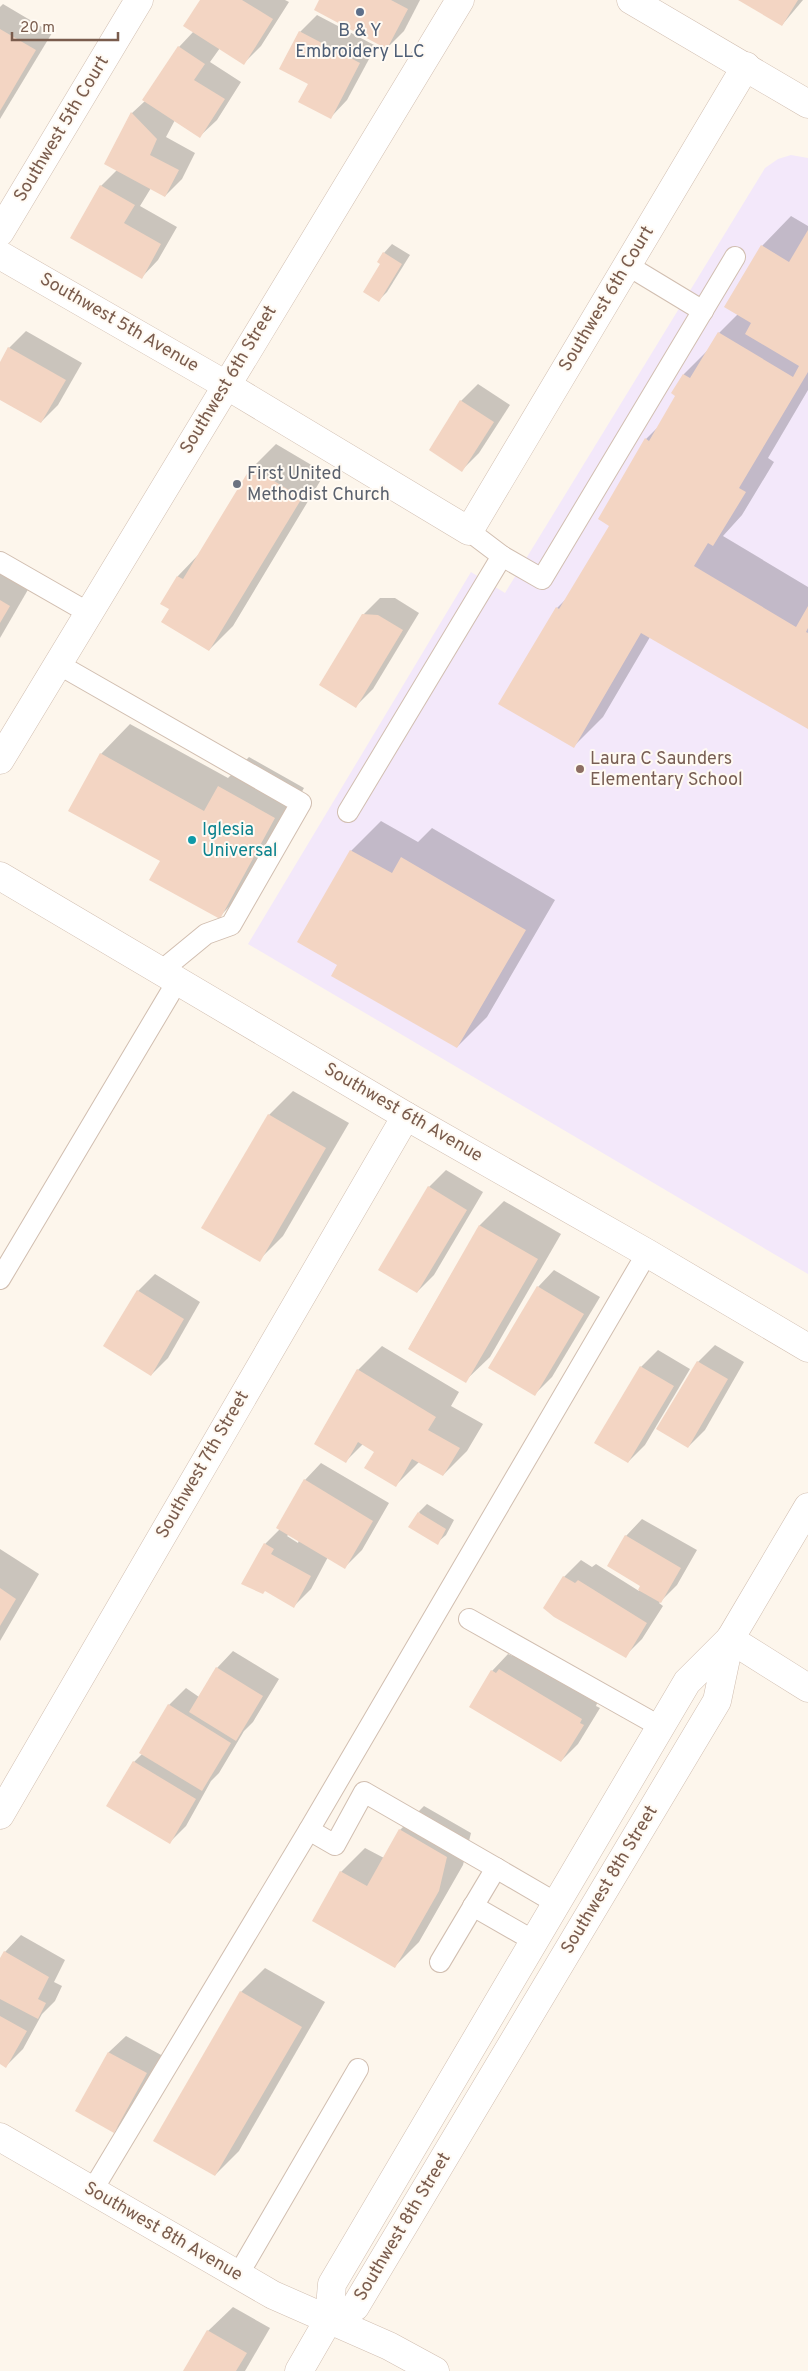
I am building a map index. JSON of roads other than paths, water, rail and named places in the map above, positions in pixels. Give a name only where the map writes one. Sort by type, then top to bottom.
[{"type":"street","name":"Southwest 5th Court","points":[[0,232],[139,0]]},
{"type":"street","name":"Southwest 6th Street","points":[[0,760],[460,0]]},
{"type":"street","points":[[632,0],[808,104]]},
{"type":"street","name":"Southwest 6th Court","points":[[469,531],[746,66]]},
{"type":"street","name":"Southwest 5th Avenue","points":[[0,255],[226,385],[469,531]]},
{"type":"street","name":"Southwest 6th Avenue","points":[[0,876],[406,1116],[647,1253],[808,1348]]},
{"type":"street","name":"Southwest 7th Street","points":[[0,1815],[406,1116]]},
{"type":"street","name":"Southwest 8th Street","points":[[730,1639],[717,1701],[355,2307],[329,2319],[332,2284],[534,1940],[687,1682],[730,1639],[808,1507]]},
{"type":"street","points":[[730,1639],[808,1688]]},
{"type":"street","name":"Southwest 8th Avenue","points":[[0,2137],[273,2295],[389,2346],[435,2371]]},
{"type":"street","points":[[299,2371],[329,2319]]},
{"type":"lane","points":[[469,531],[502,556],[542,579],[735,257]]},
{"type":"lane","points":[[627,265],[703,311]]},
{"type":"lane","points":[[348,812],[502,556]]},
{"type":"lane","points":[[0,562],[89,613]]},
{"type":"lane","points":[[0,1279],[170,975],[206,934],[231,925],[301,803],[58,664]]},
{"type":"lane","points":[[92,2191],[308,1830],[647,1253]]},
{"type":"lane","points":[[470,1619],[661,1727]]},
{"type":"lane","points":[[308,1830],[335,1844],[364,1792],[556,1903]]},
{"type":"lane","points":[[440,1962],[496,1868]]},
{"type":"lane","points":[[473,1906],[534,1940]]},
{"type":"lane","points":[[238,2275],[358,2069]]},
{"type":"place","name":"B & Y Embroidery LLC","points":[[360,12]]},
{"type":"place","name":"First United Methodist Church","points":[[237,484]]},
{"type":"place","name":"Laura C Saunders Elementary School","points":[[580,769]]},
{"type":"place","name":"Iglesia Universal","points":[[192,840]]}]
